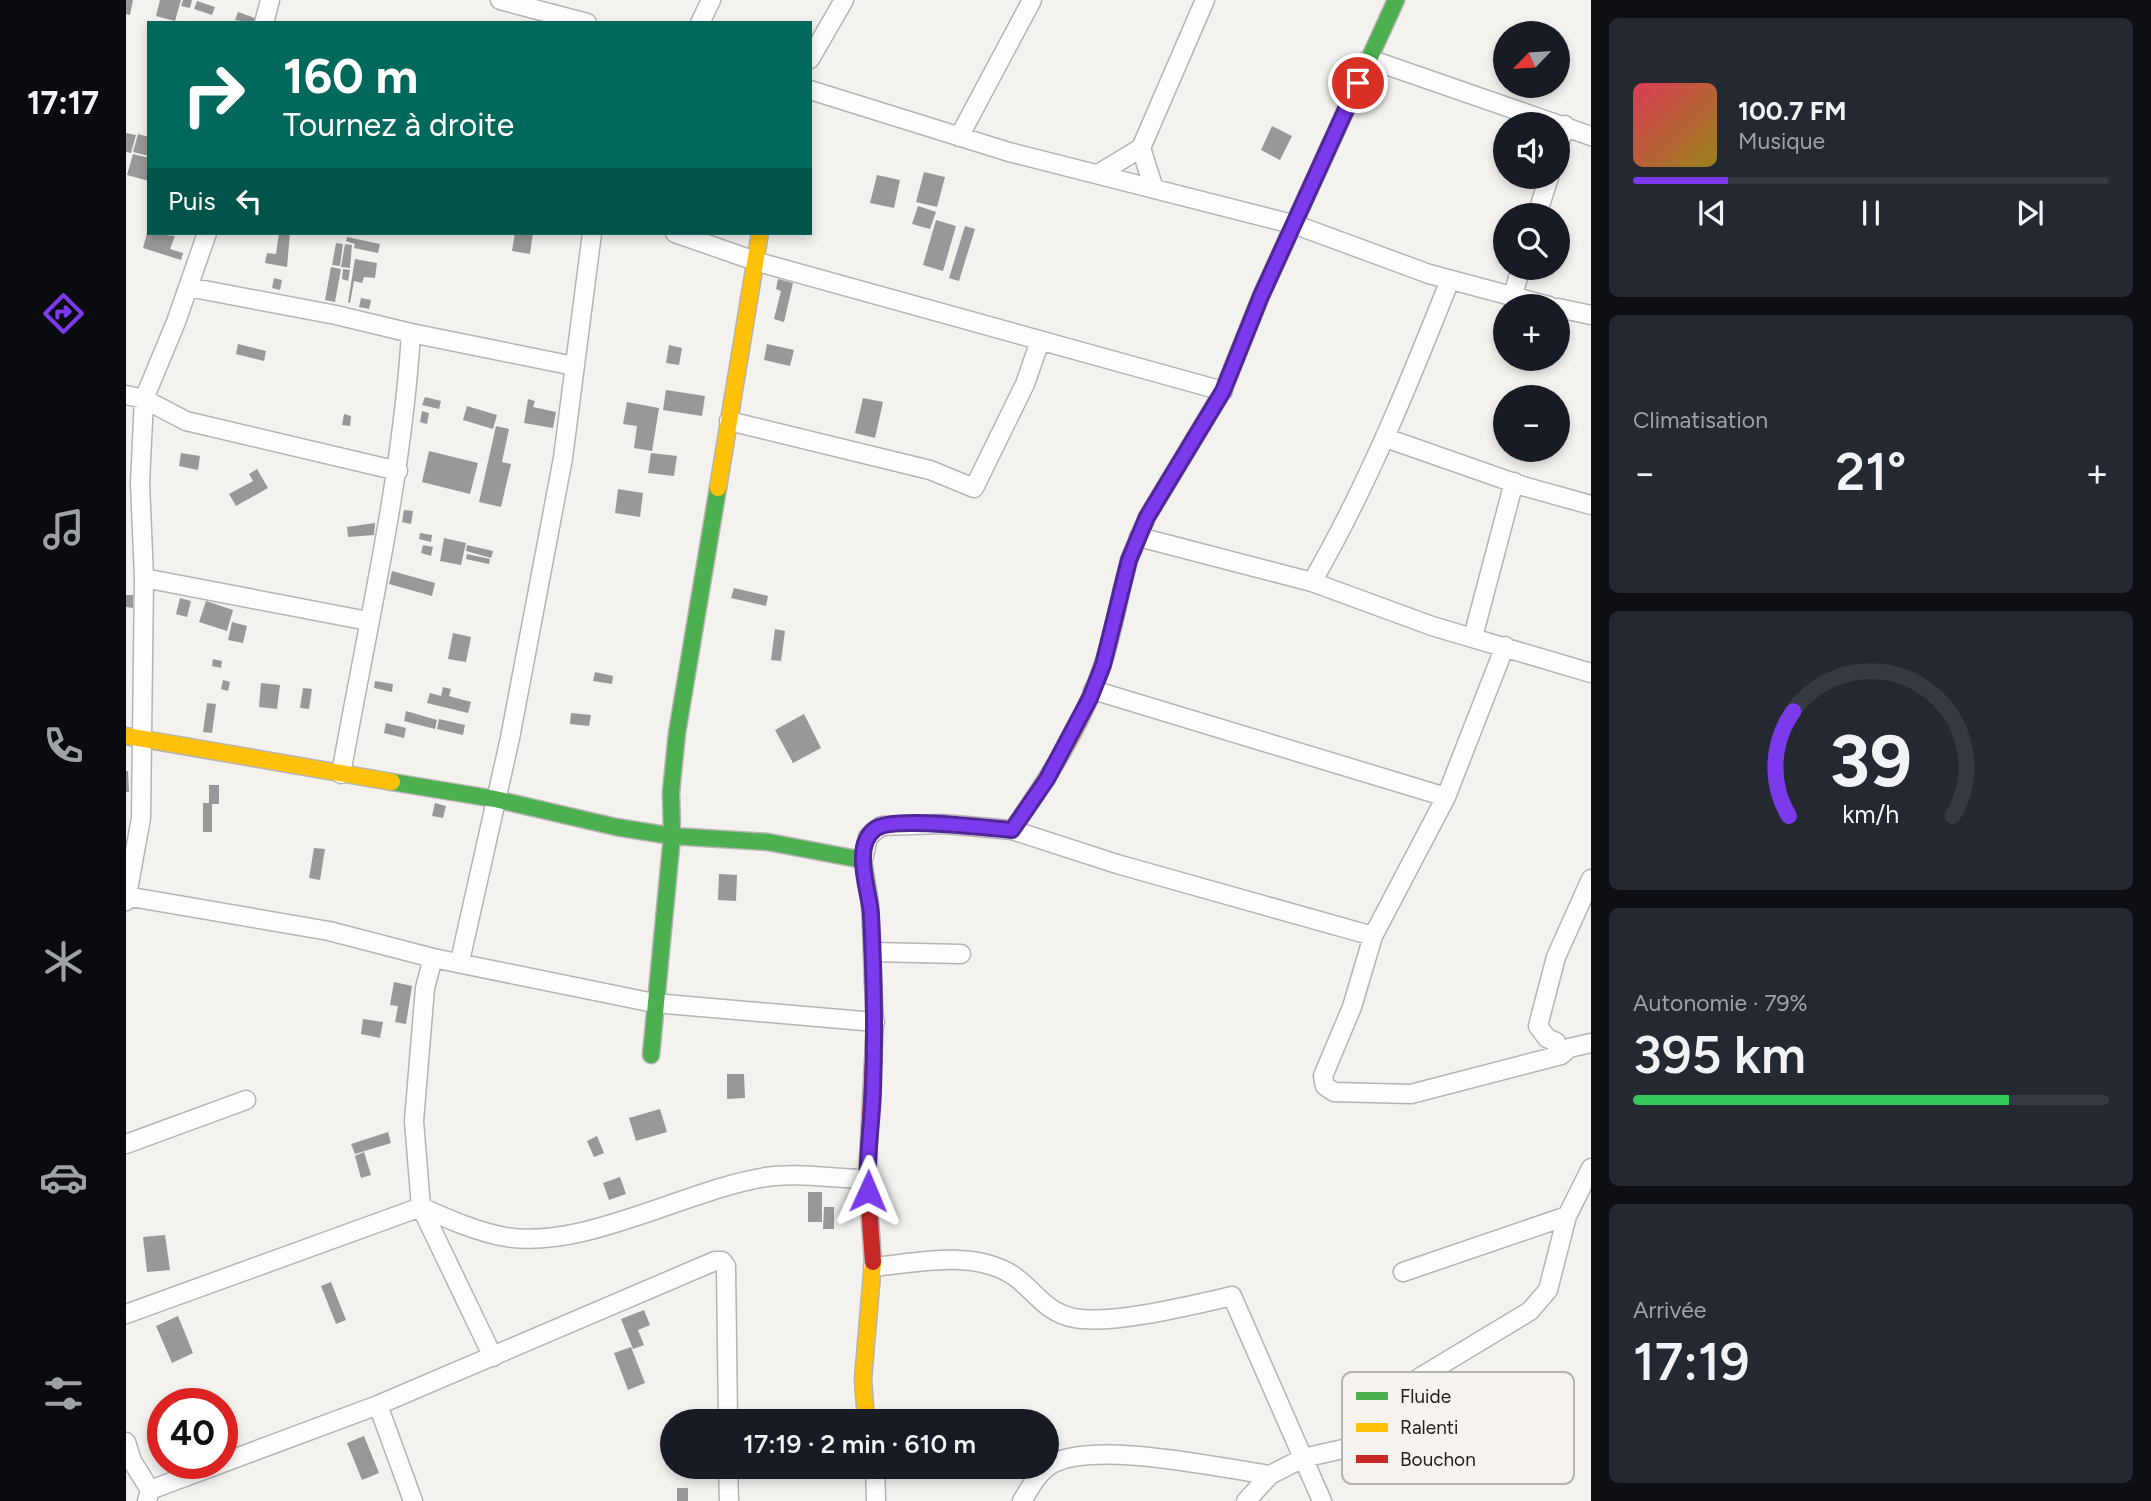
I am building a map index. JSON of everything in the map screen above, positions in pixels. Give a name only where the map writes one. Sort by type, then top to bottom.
[{"type":"street","points":[[265,21],[270,0]]},
{"type":"street","points":[[500,0],[532,3],[582,21]]},
{"type":"street","points":[[702,21],[710,0]]},
{"type":"street","points":[[812,56],[844,0]]},
{"type":"street","points":[[958,137],[1031,0]]},
{"type":"street","points":[[1098,174],[1141,148],[1205,0]]},
{"type":"street","points":[[1012,830],[1047,779],[1093,690],[1105,657],[1129,560],[1139,537],[1153,508],[1223,391],[1261,296],[1296,225],[1395,0]]},
{"type":"street","points":[[1369,59],[1526,112]]},
{"type":"street","points":[[812,91],[958,137],[1296,225],[1378,257],[1498,294]]},
{"type":"street","points":[[1570,127],[1591,136]]},
{"type":"street","points":[[1141,148],[1154,189]]},
{"type":"street","points":[[206,235],[144,399],[140,483],[144,578],[135,738],[141,818],[127,898],[330,931],[433,958],[460,961],[654,1003],[874,1022]]},
{"type":"street","points":[[460,961],[563,458],[593,235]]},
{"type":"street","points":[[681,235],[758,262],[1223,391]]},
{"type":"street","points":[[651,1055],[672,835],[671,792],[677,733],[758,262],[760,235]]},
{"type":"street","points":[[1312,582],[1345,524],[1386,438],[1450,280]]},
{"type":"street","points":[[188,287],[574,366]]},
{"type":"street","points":[[1570,311],[1591,315]]},
{"type":"street","points":[[341,774],[398,471],[406,409],[411,333]]},
{"type":"street","points":[[729,421],[930,470],[974,488],[1025,384],[1040,341]]},
{"type":"street","points":[[126,395],[144,399],[186,421],[398,471]]},
{"type":"street","points":[[1386,438],[1591,505]]},
{"type":"street","points":[[1473,637],[1514,482]]},
{"type":"street","points":[[1139,537],[1312,582],[1432,626],[1591,673]]},
{"type":"street","points":[[144,578],[368,621]]},
{"type":"street","points":[[1505,646],[1446,797],[1373,936],[1342,1033],[1327,1060],[1323,1076],[1325,1086],[1334,1092],[1411,1094],[1561,1055],[1569,1048],[1591,1043]]},
{"type":"street","points":[[1093,690],[1446,797]]},
{"type":"street","points":[[135,738],[495,799],[553,814],[672,835],[746,839],[863,860]]},
{"type":"street","points":[[865,1409],[863,1379],[873,1267],[867,1179],[874,1022],[873,952],[870,903],[863,860],[868,837],[881,826],[944,824],[1012,830],[1117,864],[1373,936]]},
{"type":"street","points":[[1561,1055],[1556,1042],[1547,1038],[1538,1026],[1556,957],[1591,879]]},
{"type":"street","points":[[873,952],[961,954]]},
{"type":"street","points":[[433,958],[425,988],[414,1121],[421,1207],[493,1357]]},
{"type":"street","points":[[126,1144],[246,1100]]},
{"type":"street","points":[[1429,1372],[1530,1311],[1548,1290],[1567,1216],[1591,1168]]},
{"type":"street","points":[[126,1314],[421,1207],[476,1230],[508,1238],[539,1239],[630,1218],[766,1177],[867,1179]]},
{"type":"street","points":[[1403,1272],[1567,1216]]},
{"type":"street","points":[[873,1267],[951,1260],[981,1264],[1010,1274],[1046,1306],[1075,1318],[1114,1317],[1232,1296],[1322,1501]]},
{"type":"street","points":[[126,1442],[149,1495],[378,1405],[715,1261],[722,1261],[726,1266],[728,1409]]},
{"type":"street","points":[[378,1405],[414,1501]]},
{"type":"street","points":[[1246,1501],[1270,1475],[1303,1458],[1342,1449]]},
{"type":"street","points":[[1021,1501],[1034,1480],[1053,1464],[1111,1454],[1270,1475]]},
{"type":"street","points":[[728,1479],[729,1501]]},
{"type":"street","points":[[875,1479],[876,1501]]},
{"type":"building","points":[[126,0],[133,0],[130,15],[126,14]]},
{"type":"building","points":[[160,0],[181,0],[175,21],[156,16]]},
{"type":"building","points":[[183,0],[192,0],[190,8],[181,6]]},
{"type":"building","points":[[197,1],[215,7],[212,15],[194,9]]},
{"type":"building","points":[[238,12],[255,18],[254,21],[235,20]]},
{"type":"building","points":[[1272,126],[1292,136],[1280,160],[1261,150]]},
{"type":"building","points":[[126,133],[136,135],[131,153],[126,152]]},
{"type":"building","points":[[138,134],[147,136],[147,156],[133,152]]},
{"type":"building","points":[[133,154],[147,158],[147,180],[127,175]]},
{"type":"building","points":[[924,172],[945,177],[937,207],[916,202]]},
{"type":"building","points":[[877,175],[900,180],[894,208],[870,203]]},
{"type":"building","points":[[918,206],[936,212],[930,229],[912,224]]},
{"type":"building","points":[[936,220],[956,226],[943,271],[923,265]]},
{"type":"building","points":[[965,226],[975,229],[959,281],[949,278]]},
{"type":"building","points":[[147,233],[175,236],[170,249],[183,253],[181,260],[143,248]]},
{"type":"building","points":[[279,235],[290,235],[287,267],[265,263],[267,253],[276,254]]},
{"type":"building","points":[[515,235],[533,235],[530,254],[512,251]]},
{"type":"building","points":[[347,237],[380,244],[378,253],[354,248],[355,244],[346,241]]},
{"type":"building","points":[[336,243],[343,244],[340,266],[332,265]]},
{"type":"building","points":[[345,244],[352,245],[350,268],[341,267]]},
{"type":"building","points":[[355,259],[377,263],[375,278],[364,277],[362,283],[354,281],[350,303],[348,302]]},
{"type":"building","points":[[331,267],[341,269],[335,302],[325,300]]},
{"type":"building","points":[[343,269],[350,270],[348,281],[342,279]]},
{"type":"building","points":[[274,278],[282,280],[280,290],[272,288]]},
{"type":"building","points":[[778,279],[793,283],[784,322],[774,319],[781,291],[776,289]]},
{"type":"building","points":[[361,298],[371,300],[369,309],[359,307]]},
{"type":"building","points":[[238,344],[266,351],[264,361],[236,354]]},
{"type":"building","points":[[767,344],[794,350],[790,366],[764,360]]},
{"type":"building","points":[[669,345],[682,348],[679,365],[666,363]]},
{"type":"building","points":[[666,390],[705,396],[702,416],[663,410]]},
{"type":"building","points":[[425,397],[441,401],[439,409],[422,405]]},
{"type":"building","points":[[863,398],[883,402],[875,438],[855,433]]},
{"type":"building","points":[[528,399],[535,401],[533,407],[556,412],[553,428],[524,423]]},
{"type":"building","points":[[627,402],[659,408],[652,451],[634,448],[637,426],[623,424]]},
{"type":"building","points":[[467,406],[497,415],[493,429],[463,420]]},
{"type":"building","points":[[422,411],[429,413],[427,424],[420,422]]},
{"type":"building","points":[[344,414],[351,416],[350,426],[342,425]]},
{"type":"building","points":[[496,426],[509,429],[502,462],[511,464],[501,507],[479,502]]},
{"type":"building","points":[[429,451],[478,463],[470,494],[422,482]]},
{"type":"building","points":[[181,453],[200,456],[198,470],[179,466]]},
{"type":"building","points":[[651,453],[677,456],[674,476],[648,473]]},
{"type":"building","points":[[257,469],[268,488],[236,506],[229,494],[253,481],[249,474]]},
{"type":"building","points":[[618,489],[643,493],[640,517],[615,513]]},
{"type":"building","points":[[404,510],[413,511],[411,524],[402,522]]},
{"type":"building","points":[[375,523],[374,535],[348,537],[347,527]]},
{"type":"building","points":[[420,533],[432,535],[431,542],[419,539]]},
{"type":"building","points":[[444,538],[466,543],[461,565],[440,561]]},
{"type":"building","points":[[423,545],[433,547],[431,556],[421,553]]},
{"type":"building","points":[[467,545],[493,551],[491,558],[466,551]]},
{"type":"building","points":[[467,554],[490,559],[489,564],[466,559]]},
{"type":"building","points":[[392,571],[435,583],[432,596],[389,584]]},
{"type":"building","points":[[734,588],[768,596],[766,606],[731,598]]},
{"type":"building","points":[[126,595],[133,595],[133,608],[126,607]]},
{"type":"building","points":[[180,598],[191,601],[187,617],[176,614]]},
{"type":"building","points":[[206,601],[233,610],[227,631],[199,622]]},
{"type":"building","points":[[232,622],[247,626],[243,643],[228,640]]},
{"type":"building","points":[[775,629],[785,631],[781,661],[771,660]]},
{"type":"building","points":[[453,633],[471,637],[466,662],[448,659]]},
{"type":"building","points":[[213,659],[222,661],[221,668],[212,666]]},
{"type":"building","points":[[595,672],[613,676],[612,684],[593,681]]},
{"type":"building","points":[[223,680],[230,682],[228,691],[221,689]]},
{"type":"building","points":[[375,681],[393,684],[392,692],[374,688]]},
{"type":"building","points":[[261,683],[280,685],[277,709],[259,707]]},
{"type":"building","points":[[443,687],[451,689],[449,696],[471,702],[468,713],[427,703],[430,693],[441,696]]},
{"type":"building","points":[[303,688],[312,689],[309,709],[300,708]]},
{"type":"building","points":[[207,703],[216,704],[212,733],[203,732]]},
{"type":"building","points":[[406,711],[437,720],[435,729],[404,721]]},
{"type":"building","points":[[571,713],[591,715],[589,726],[570,724]]},
{"type":"building","points":[[804,714],[821,748],[793,763],[775,730]]},
{"type":"building","points":[[439,719],[465,725],[463,735],[437,729]]},
{"type":"building","points":[[386,723],[406,728],[404,738],[384,733]]},
{"type":"building","points":[[128,771],[129,792],[126,792]]},
{"type":"building","points":[[209,785],[219,785],[219,804],[212,804],[212,832],[203,832],[203,803],[209,803]]},
{"type":"building","points":[[435,803],[446,806],[443,818],[432,816]]},
{"type":"building","points":[[314,848],[325,849],[320,880],[309,878]]},
{"type":"building","points":[[719,874],[737,875],[736,901],[718,900]]},
{"type":"building","points":[[394,982],[412,986],[406,1024],[395,1022],[398,1006],[390,1005]]},
{"type":"building","points":[[363,1019],[383,1022],[380,1038],[361,1034]]},
{"type":"building","points":[[727,1074],[744,1074],[745,1098],[727,1099]]},
{"type":"building","points":[[660,1109],[667,1132],[636,1141],[629,1118]]},
{"type":"building","points":[[388,1132],[391,1143],[355,1154],[351,1144]]},
{"type":"building","points":[[597,1136],[604,1153],[594,1157],[587,1141]]},
{"type":"building","points":[[364,1152],[371,1175],[361,1178],[355,1156]]},
{"type":"building","points":[[620,1177],[626,1194],[609,1200],[603,1183]]},
{"type":"building","points":[[808,1192],[822,1192],[822,1222],[808,1222]]},
{"type":"building","points":[[824,1207],[834,1207],[834,1229],[823,1229]]},
{"type":"building","points":[[165,1235],[170,1270],[147,1272],[143,1237]]},
{"type":"building","points":[[331,1282],[346,1320],[336,1324],[321,1286]]},
{"type":"building","points":[[644,1310],[650,1325],[638,1330],[644,1345],[633,1349],[621,1319]]},
{"type":"building","points":[[178,1316],[193,1353],[172,1363],[156,1326]]},
{"type":"building","points":[[631,1347],[645,1383],[628,1390],[614,1353]]},
{"type":"building","points":[[364,1436],[379,1473],[362,1480],[347,1443]]},
{"type":"building","points":[[677,1488],[688,1488],[688,1501],[677,1501]]},
{"type":"traffic: fast","points":[[1122,588],[1129,560],[1147,517],[1223,391],[1261,296],[1396,0]]},
{"type":"traffic: fast","points":[[651,1055],[672,836],[671,792],[677,733],[718,488]]},
{"type":"traffic: fast","points":[[392,782],[495,799],[616,827],[672,836],[768,842],[863,860],[870,903],[873,982]]},
{"type":"traffic: slow","points":[[718,488],[760,235]]},
{"type":"traffic: slow","points":[[1012,830],[1051,771],[1085,709],[1105,657],[1122,588]]},
{"type":"traffic: slow","points":[[126,736],[392,782]]},
{"type":"traffic: slow","points":[[865,1409],[863,1379],[873,1262]]},
{"type":"traffic: jam","points":[[873,982],[875,1022],[867,1179],[873,1262]]},
{"type":"route","points":[[868,1191],[874,1022],[870,903],[863,860],[868,837],[881,826],[892,824],[944,824],[1012,830],[1035,798],[1072,726],[1090,698],[1103,665],[1129,560],[1147,517],[1181,466],[1223,391],[1261,296],[1296,225],[1358,83]]}]
